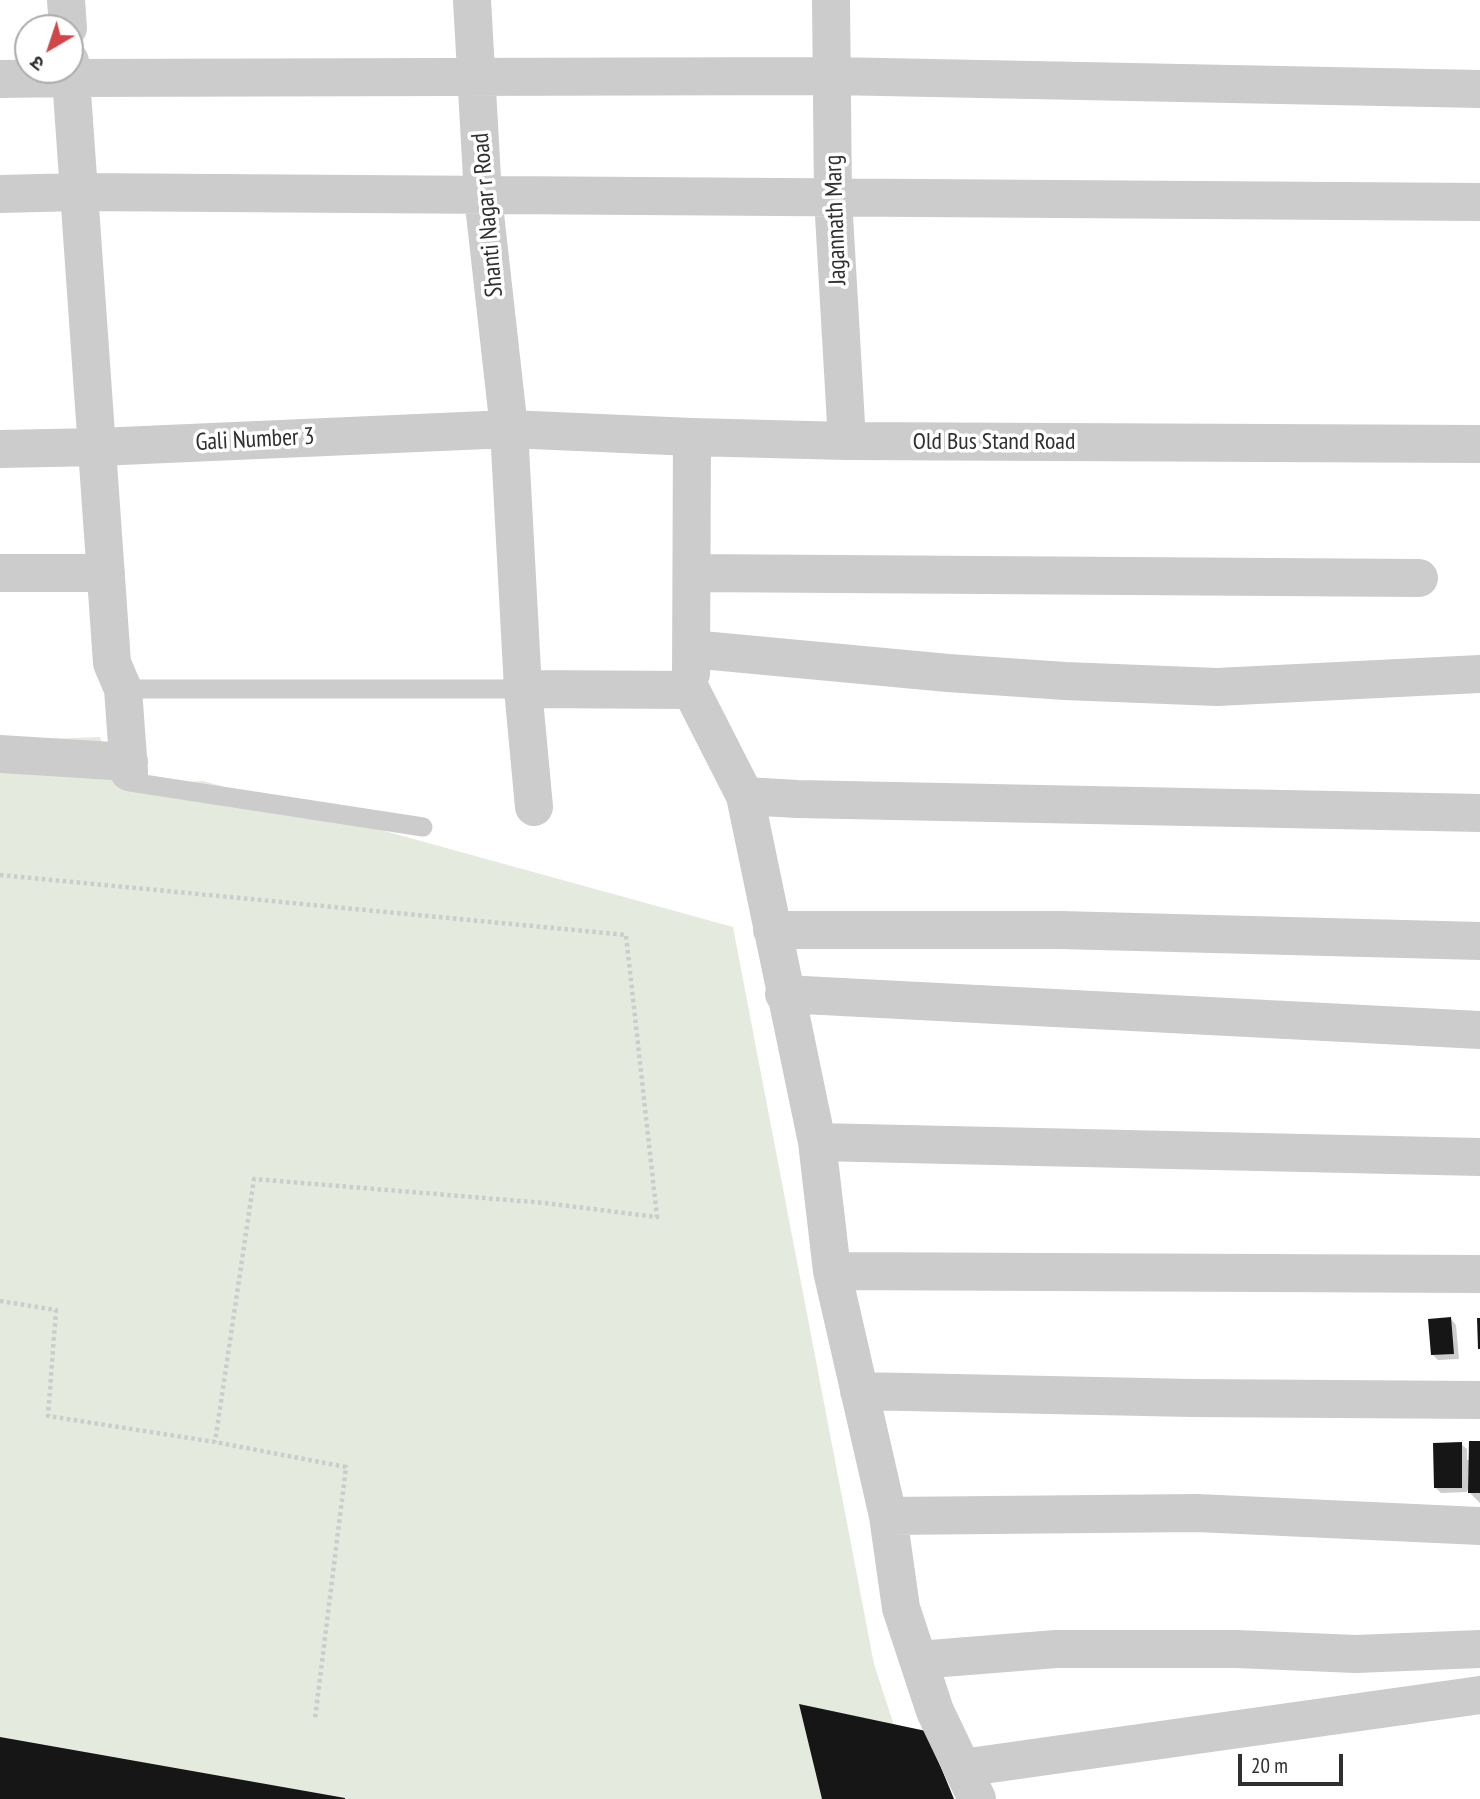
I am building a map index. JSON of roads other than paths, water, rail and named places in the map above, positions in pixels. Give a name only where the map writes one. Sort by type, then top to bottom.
[{"type":"street","name":"Shanti Nagar r Road","points":[[472,0],[483,195],[509,429],[523,690],[534,807]]},
{"type":"street","name":"Jagannath Marg","points":[[831,0],[834,198],[847,441]]},
{"type":"street","points":[[84,69],[477,76],[832,76],[1480,89]]},
{"type":"street","points":[[0,754],[129,767],[123,689],[112,663],[72,84]]},
{"type":"street","points":[[0,194],[79,192],[1480,202]]},
{"type":"street","name":"Gali Number 3","points":[[0,449],[509,429]]},
{"type":"street","name":"Old Bus Stand Road","points":[[509,429],[847,441],[1480,444]]},
{"type":"street","points":[[692,437],[691,690],[746,796],[784,994],[817,1142],[832,1271],[888,1516],[901,1608],[935,1711],[970,1784],[1480,1695]]},
{"type":"street","points":[[0,573],[106,573]]},
{"type":"street","points":[[692,573],[1419,578]]},
{"type":"street","points":[[691,649],[948,673],[1217,687],[1480,674]]},
{"type":"street","points":[[523,690],[691,690]]},
{"type":"street","points":[[746,796],[1480,814]]},
{"type":"street","points":[[772,930],[1060,930],[1480,941]]},
{"type":"street","points":[[784,994],[1480,1030]]},
{"type":"street","points":[[817,1142],[1480,1157]]},
{"type":"street","points":[[832,1271],[1480,1274]]},
{"type":"street","points":[[859,1391],[1178,1398],[1480,1400]]},
{"type":"street","points":[[888,1516],[1197,1513],[1480,1526]]},
{"type":"street","points":[[918,1660],[1056,1649],[1236,1649],[1356,1654],[1480,1649]]},
{"type":"lane","points":[[123,689],[523,690]]},
{"type":"lane","points":[[129,767],[130,782],[423,827]]}]
